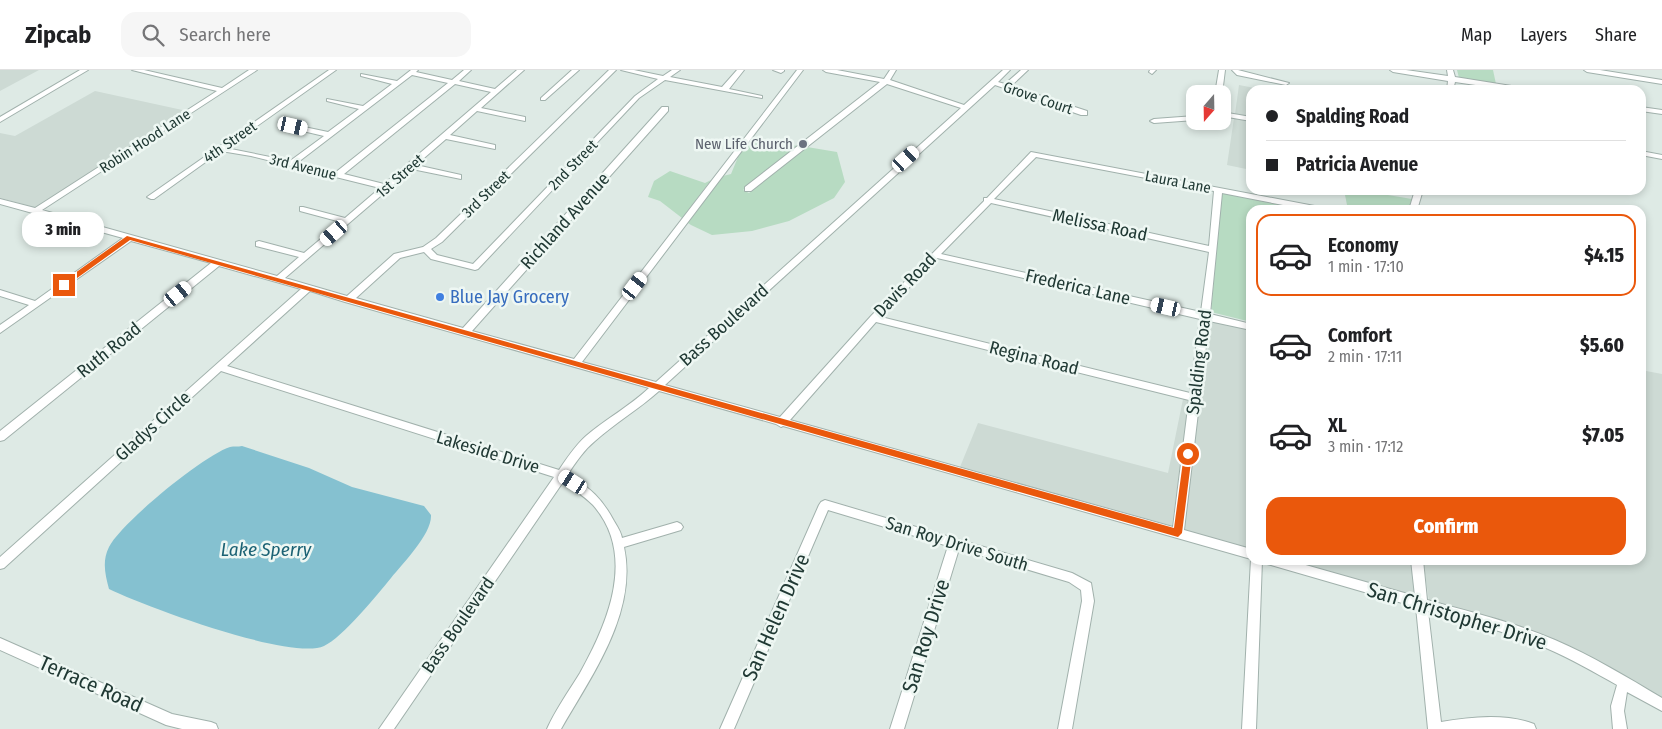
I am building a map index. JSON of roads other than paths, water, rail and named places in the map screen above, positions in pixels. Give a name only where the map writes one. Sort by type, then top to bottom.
[{"type":"street","points":[[0,120],[85,70]]},
{"type":"street","points":[[135,70],[223,90]]},
{"type":"street","points":[[160,76],[169,70]]},
{"type":"street","name":"Robin Hood Lane","points":[[36,211],[254,70]]},
{"type":"street","name":"4th Street","points":[[151,197],[333,70]]},
{"type":"street","points":[[338,175],[468,70]]},
{"type":"street","name":"1st Street","points":[[278,280],[521,70]]},
{"type":"street","points":[[544,99],[576,70]]},
{"type":"street","name":"3rd Street","points":[[348,300],[396,256],[426,249],[438,240],[613,70]]},
{"type":"street","points":[[624,70],[760,97]]},
{"type":"street","name":"2nd Street","points":[[426,249],[434,257],[475,267],[638,97],[678,70]]},
{"type":"street","points":[[724,90],[741,70]]},
{"type":"street","points":[[576,363],[800,70]]},
{"type":"street","points":[[826,70],[886,81],[964,107]]},
{"type":"street","points":[[748,189],[886,81],[893,70]]},
{"type":"street","name":"Bass Boulevard","points":[[386,729],[578,451],[591,438],[631,410],[1007,70]]},
{"type":"street","points":[[1007,86],[1025,70]]},
{"type":"street","points":[[1220,85],[1222,70]]},
{"type":"street","points":[[1235,70],[1247,76],[1286,83]]},
{"type":"street","points":[[1393,70],[1489,85]]},
{"type":"street","points":[[1450,70],[1451,85]]},
{"type":"street","points":[[1586,70],[1662,82]]},
{"type":"street","points":[[292,164],[413,71],[497,91]]},
{"type":"street","points":[[363,75],[398,83]]},
{"type":"street","name":"Grove Court","points":[[993,82],[1084,113]]},
{"type":"street","points":[[329,100],[365,108]]},
{"type":"street","points":[[476,109],[522,119]]},
{"type":"street","name":"Richland Avenue","points":[[465,332],[664,109]]},
{"type":"street","points":[[1646,110],[1662,112]]},
{"type":"street","points":[[1231,116],[1246,118]]},
{"type":"street","points":[[1154,121],[1186,119]]},
{"type":"street","points":[[293,126],[330,135]]},
{"type":"street","points":[[445,136],[492,147]]},
{"type":"street","name":"3rd Avenue","points":[[220,149],[387,187]]},
{"type":"street","name":"Laura Lane","points":[[1034,154],[1296,205]]},
{"type":"street","name":"Davis Road","points":[[781,422],[874,318],[987,200],[1034,154]]},
{"type":"street","points":[[1646,154],[1662,157]]},
{"type":"street","points":[[410,166],[458,178]]},
{"type":"street","name":"Spalding Road","points":[[1178,533],[1213,250],[1218,190]]},
{"type":"street","name":"Melissa Road","points":[[987,200],[1213,250]]},
{"type":"street","points":[[0,201],[1246,553]]},
{"type":"street","points":[[303,210],[348,221]]},
{"type":"street","points":[[0,330],[129,238]]},
{"type":"street","points":[[259,244],[307,256]]},
{"type":"street","name":"Frederica Lane","points":[[934,255],[1246,325]]},
{"type":"street","name":"Ruth Road","points":[[0,437],[218,263]]},
{"type":"street","name":"Gladys Circle","points":[[0,564],[307,289]]},
{"type":"street","points":[[0,294],[36,304]]},
{"type":"street","name":"Regina Road","points":[[874,318],[1195,398]]},
{"type":"street","name":"Lakeside Drive","points":[[219,367],[561,475],[584,490],[599,505],[612,524],[619,544],[623,565],[622,588],[615,615],[602,643],[554,729]]},
{"type":"street","name":"San Roy Drive South","points":[[825,505],[1072,578],[1087,587],[1088,601],[1065,729]]},
{"type":"street","name":"San Helen Drive","points":[[727,729],[825,505]]},
{"type":"street","points":[[619,544],[677,526]]},
{"type":"street","name":"San Roy Drive","points":[[897,729],[955,543]]},
{"type":"street","points":[[1248,729],[1256,565]]},
{"type":"street","name":"San Christopher Drive","points":[[1288,565],[1516,631],[1550,644],[1592,664],[1662,705]]},
{"type":"street","points":[[1418,565],[1435,729],[1470,724],[1510,724],[1529,729]]},
{"type":"street","name":"Terrace Road","points":[[0,644],[172,720],[211,729]]},
{"type":"street","points":[[1620,729],[1616,713],[1618,697],[1624,683]]},
{"type":"water","name":"Lake Sperry","points":[[242,446],[309,468],[352,487],[424,506],[431,515],[427,531],[409,556],[350,625],[324,646],[307,649],[281,646],[217,630],[109,589],[106,578],[105,557],[109,547],[129,522],[164,491],[202,463],[230,447]]},
{"type":"place","name":"New Life Church","points":[[803,144]]},
{"type":"place","name":"Blue Jay Grocery","points":[[440,297]]}]
